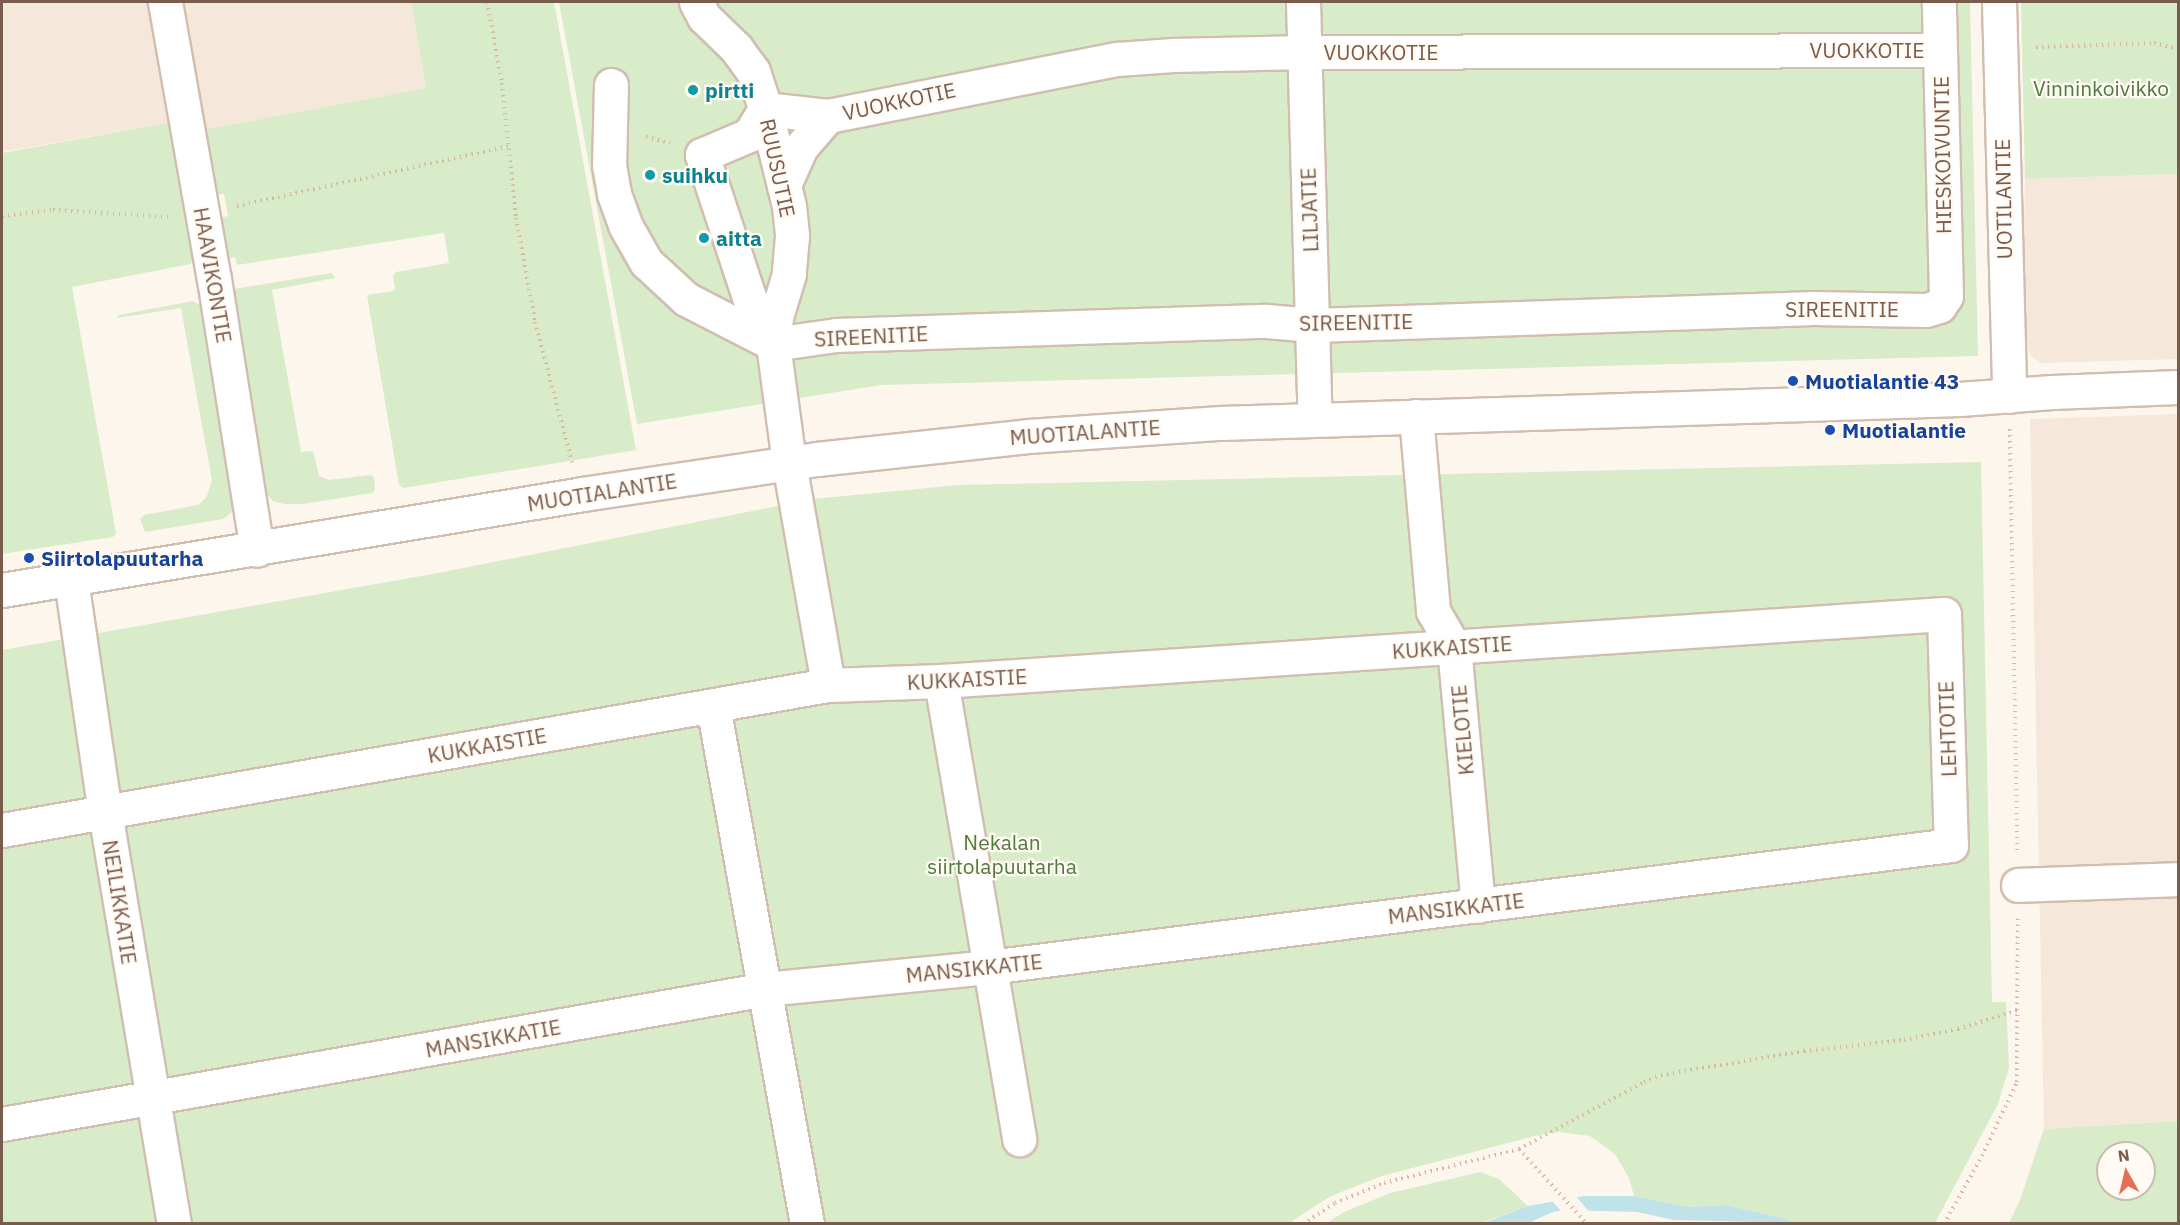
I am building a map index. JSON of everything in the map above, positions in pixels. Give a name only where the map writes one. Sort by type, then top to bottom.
[{"type":"street","name":"HAAVIKONTIE","points":[[165,2],[203,214],[258,550]]},
{"type":"street","name":"RUUSUTIE","points":[[696,2],[704,17],[736,48],[753,71],[765,109],[783,184],[792,236],[789,274],[776,317],[773,345],[789,463],[828,685]]},
{"type":"street","name":"LILJATIE","points":[[1303,2],[1315,419]]},
{"type":"street","name":"HIESKOIVUNTIE","points":[[1939,2],[1946,296],[1939,306]]},
{"type":"street","name":"UOTILANTIE","points":[[1999,2],[2009,396]]},
{"type":"street","name":"VUOKKOTIE","points":[[765,109],[828,116],[1117,59],[1305,52],[1939,50]]},
{"type":"street","points":[[611,85],[608,130],[609,165],[614,194],[625,225],[646,262],[686,299],[773,345]]},
{"type":"street","points":[[765,109],[749,135],[702,155],[749,297],[773,345]]},
{"type":"street","name":"VUOKKOTIE","points":[[783,184],[801,147],[828,116]]},
{"type":"street","name":"SIREENITIE","points":[[773,345],[836,335],[1266,321],[1313,324],[1814,308],[1926,310],[1939,306]]},
{"type":"street","name":"MUOTIALANTIE","points":[[2,590],[258,550],[583,494],[789,463],[1028,436],[1137,427],[1315,419],[1960,399],[2178,387]]},
{"type":"street","name":"KIELOTIE","points":[[1416,416],[1433,611],[1454,647],[1478,906]]},
{"type":"street","name":"NEILIKKATIE","points":[[71,580],[105,812],[174,1224]]},
{"type":"street","name":"KUKKAISTIE","points":[[2,830],[828,685],[940,681],[1944,614]]},
{"type":"street","name":"LEHTOTIE","points":[[1944,614],[1951,845]]},
{"type":"street","points":[[940,681],[1019,1139]]},
{"type":"street","points":[[713,706],[807,1224]]},
{"type":"street","name":"MANSIKKATIE","points":[[2,1124],[766,989],[989,967],[1951,845]]},
{"type":"street","points":[[2018,885],[2178,879]]},
{"type":"path","points":[[487,2],[502,83],[516,218],[535,322],[583,494]]},
{"type":"path","points":[[2000,48],[2154,43],[2178,49]]},
{"type":"path","points":[[608,130],[659,139],[702,155]]},
{"type":"path","points":[[2,216],[53,210],[182,218],[509,146]]},
{"type":"path","points":[[1944,1224],[1983,1156],[2017,1082],[2018,885],[2009,396]]},
{"type":"path","points":[[1303,1224],[1335,1203],[1384,1183],[1519,1149],[1661,1075],[1804,1051],[1904,1040],[1958,1029],[2018,1010]]},
{"type":"path","points":[[1519,1149],[1587,1224]]},
{"type":"shaded area","points":[[2,2],[150,2],[172,122],[2,152]]},
{"type":"shaded area","points":[[180,2],[411,2],[426,88],[202,130]]},
{"type":"shaded area","points":[[2178,174],[2178,359],[2041,363],[2031,356],[2024,341],[2022,324],[2025,179]]},
{"type":"shaded area","points":[[2178,414],[2178,1121],[2044,1129],[2030,419]]},
{"type":"green space","points":[[411,2],[554,2],[636,450],[403,488],[399,485],[367,295],[393,291],[395,288],[393,275],[396,272],[449,263],[444,233],[237,265],[235,257],[230,258],[224,253],[216,219],[228,216],[224,194],[212,195],[202,130],[426,88]]},
{"type":"green space","points":[[559,2],[1970,2],[1978,356],[881,385],[637,424]]},
{"type":"green space","name":"Vinninkoivikko","points":[[2021,2],[2178,2],[2178,174],[2025,179]]},
{"type":"green space","points":[[172,122],[194,259],[190,264],[72,287],[116,533],[113,537],[2,554],[2,153]]},
{"type":"green space","points":[[332,273],[335,278],[272,290],[301,452],[313,451],[319,476],[329,480],[370,475],[374,477],[375,490],[372,493],[303,504],[284,504],[273,501],[262,489],[231,294],[234,289]]},
{"type":"green space","points":[[193,301],[203,307],[234,504],[232,512],[223,519],[145,532],[140,519],[144,515],[198,505],[206,498],[212,481],[181,308],[117,318],[119,315]]},
{"type":"green space","name":"Nekalan siirtolapuutarha","points":[[1981,462],[1992,1002],[2006,1002],[2009,1068],[1998,1104],[1935,1223],[1802,1223],[1726,1205],[1688,1207],[1634,1196],[1629,1178],[1615,1154],[1590,1136],[1559,1132],[1538,1135],[1382,1176],[1331,1196],[1289,1223],[2,1224],[2,650],[438,573],[813,499],[959,485]]},
{"type":"green space","points":[[2178,1121],[2178,1223],[2009,1223],[2020,1200],[2044,1129]]},
{"type":"green space","points":[[1480,1172],[1499,1179],[1528,1206],[1481,1223],[1325,1224],[1344,1212],[1390,1193]]},
{"type":"water","points":[[1584,1196],[1634,1196],[1688,1207],[1726,1205],[1802,1223],[1674,1220],[1637,1212],[1565,1210],[1553,1212],[1528,1223],[1481,1224],[1528,1206]]},
{"type":"pier","points":[[1574,1194],[1591,1214],[1563,1213],[1549,1198]]},
{"type":"place","name":"pirtti","points":[[693,90]]},
{"type":"place","name":"suihku","points":[[650,175]]},
{"type":"place","name":"aitta","points":[[704,238]]},
{"type":"place","name":"Muotialantie 43","points":[[1793,381]]},
{"type":"place","name":"Muotialantie","points":[[1830,430]]},
{"type":"place","name":"Siirtolapuutarha","points":[[29,558]]}]
